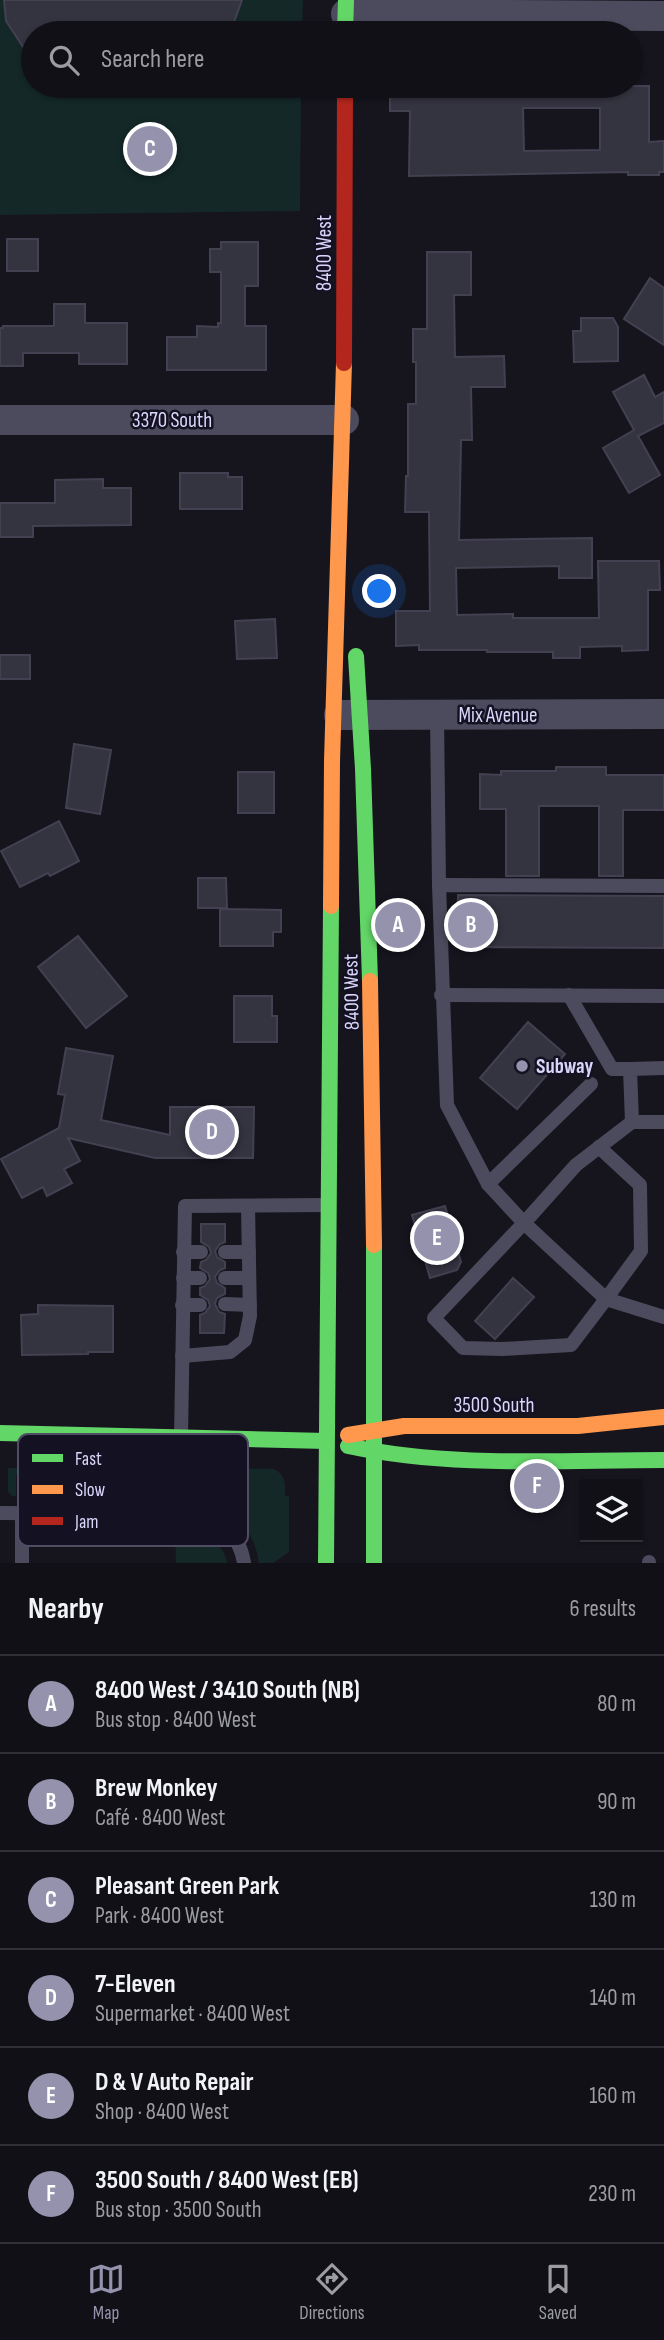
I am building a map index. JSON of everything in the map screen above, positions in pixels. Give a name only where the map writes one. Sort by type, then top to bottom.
[{"type":"main road","name":"8400 West","points":[[326,1563],[328,1205],[346,715],[345,98]]},
{"type":"main road","name":"8400 West","points":[[344,420],[352,609]]},
{"type":"main road","name":"8400 West","points":[[354,636],[346,715],[372,969],[374,1563]]},
{"type":"main road","name":"3500 South","points":[[326,1441],[374,1429],[416,1426],[579,1426],[664,1417]]},
{"type":"main road","name":"3500 South","points":[[0,1433],[30,1434]]},
{"type":"main road","name":"3500 South","points":[[248,1440],[326,1441],[417,1458],[514,1461],[664,1460]]},
{"type":"street","points":[[346,16],[664,16]]},
{"type":"street","name":"3370 South","points":[[0,420],[344,420]]},
{"type":"street","name":"Mix Avenue","points":[[346,715],[664,714]]},
{"type":"lane","points":[[438,715],[439,885],[447,1105],[488,1184],[524,1223],[606,1299],[664,1317]]},
{"type":"lane","points":[[439,885],[664,886]]},
{"type":"lane","points":[[442,995],[664,996]]},
{"type":"lane","points":[[569,996],[612,1069],[664,1068]]},
{"type":"lane","points":[[630,1069],[632,1122]]},
{"type":"lane","points":[[488,1184],[591,1084]]},
{"type":"lane","points":[[599,1147],[640,1185],[641,1251],[571,1345],[503,1349],[463,1348],[435,1318],[576,1165],[599,1147],[632,1122],[664,1122]]},
{"type":"lane","points":[[181,1434],[185,1206],[328,1205]]},
{"type":"lane","points":[[182,1356],[230,1352],[245,1340],[250,1305],[248,1206]]},
{"type":"lane","points":[[183,1252],[201,1252]]},
{"type":"lane","points":[[225,1252],[249,1252]]},
{"type":"lane","points":[[183,1278],[200,1278]]},
{"type":"lane","points":[[225,1278],[249,1278]]},
{"type":"lane","points":[[225,1304],[250,1305]]},
{"type":"lane","points":[[182,1305],[200,1305]]},
{"type":"lane","points":[[0,1513],[18,1513]]},
{"type":"lane","points":[[239,1546],[244,1563]]},
{"type":"green space","points":[[0,0],[303,0],[302,21],[21,21],[21,98],[301,98],[300,211],[0,215]]},
{"type":"green space","points":[[8,1468],[18,1468],[16,1496],[8,1492]]},
{"type":"green space","points":[[248,1469],[274,1469],[283,1477],[285,1496],[289,1496],[289,1552],[273,1563],[259,1563],[248,1532]]},
{"type":"green space","points":[[175,1546],[219,1546],[227,1563],[176,1563]]},
{"type":"building","points":[[4,0],[242,0],[234,21],[21,21],[21,44],[6,21]]},
{"type":"building","points":[[643,86],[649,86],[649,142],[664,141],[664,172],[659,172],[659,175],[628,175],[628,172],[409,176],[410,111],[390,111],[390,98],[643,98]],"holes":[[[523,108],[600,108],[600,150],[524,151]]]},
{"type":"building","points":[[7,239],[38,239],[38,271],[7,271]]},
{"type":"building","points":[[221,242],[258,242],[258,286],[245,286],[245,326],[266,326],[266,370],[167,370],[167,337],[197,337],[197,326],[218,327],[218,323],[221,323],[221,272],[210,272],[210,249],[221,249]]},
{"type":"building","points":[[427,252],[471,252],[471,295],[454,295],[455,357],[504,356],[505,387],[471,387],[472,440],[461,440],[459,540],[592,538],[592,578],[559,578],[559,566],[456,568],[457,615],[513,614],[513,618],[599,618],[598,561],[659,561],[660,590],[648,590],[648,650],[622,651],[622,646],[580,647],[580,658],[553,658],[553,652],[419,650],[419,645],[396,646],[396,611],[430,611],[429,512],[405,512],[408,404],[416,404],[413,329],[427,329]]},
{"type":"building","points":[[650,278],[664,288],[664,345],[624,319]]},
{"type":"building","points":[[54,304],[85,304],[85,323],[127,323],[127,364],[79,364],[79,353],[23,353],[23,366],[0,366],[0,328],[54,326]]},
{"type":"building","points":[[581,318],[613,318],[618,327],[618,361],[574,362],[573,331],[581,331]]},
{"type":"building","points":[[644,375],[655,397],[664,392],[664,423],[638,436],[660,475],[629,493],[603,448],[634,430],[613,392]]},
{"type":"building","points":[[180,473],[228,473],[228,477],[242,477],[242,509],[180,509]]},
{"type":"building","points":[[103,479],[103,488],[131,488],[131,525],[33,526],[33,537],[0,537],[0,503],[55,503],[55,480]]},
{"type":"building","points":[[275,619],[277,658],[237,659],[235,621]]},
{"type":"building","points":[[0,655],[30,655],[30,679],[0,679]]},
{"type":"building","points":[[74,744],[111,750],[100,814],[66,808]]},
{"type":"building","points":[[556,767],[606,767],[606,775],[664,775],[664,810],[623,810],[623,876],[599,876],[599,806],[539,806],[539,876],[506,876],[506,809],[480,809],[480,774],[501,775],[501,771],[556,771]]},
{"type":"building","points":[[238,772],[274,772],[274,813],[238,813]]},
{"type":"building","points":[[59,821],[79,861],[20,887],[1,851]]},
{"type":"building","points":[[198,878],[226,878],[227,908],[198,908]]},
{"type":"building","points":[[458,895],[664,896],[664,948],[457,947]]},
{"type":"building","points":[[220,909],[281,910],[281,932],[273,932],[273,946],[220,946]]},
{"type":"building","points":[[78,936],[127,996],[86,1028],[38,967]]},
{"type":"building","points":[[234,996],[272,996],[272,1016],[277,1016],[277,1042],[234,1042]]},
{"type":"building","name":"Subway","points":[[528,1022],[565,1054],[517,1109],[480,1078]]},
{"type":"building","points":[[66,1048],[113,1056],[101,1120],[170,1135],[170,1107],[254,1107],[253,1158],[155,1158],[68,1138],[80,1161],[64,1169],[72,1183],[47,1196],[43,1187],[22,1198],[1,1159],[59,1128],[65,1095],[58,1094]]},
{"type":"building","points":[[445,1206],[461,1262],[457,1270],[430,1278],[412,1215]]},
{"type":"building","points":[[201,1224],[225,1224],[225,1242],[215,1251],[217,1257],[225,1262],[225,1268],[215,1277],[217,1283],[225,1288],[225,1294],[217,1298],[215,1304],[219,1312],[225,1314],[224,1333],[200,1333],[200,1315],[210,1306],[208,1300],[200,1295],[200,1288],[210,1279],[208,1273],[200,1268],[201,1262],[211,1253],[209,1247],[201,1242]]},
{"type":"building","points":[[513,1278],[534,1297],[495,1339],[475,1321]]},
{"type":"building","points":[[38,1305],[113,1306],[113,1352],[22,1355],[21,1315],[38,1314]]},
{"type":"traffic: fast","points":[[345,21],[346,0]]},
{"type":"traffic: fast","points":[[356,656],[363,769],[370,981]]},
{"type":"traffic: fast","points":[[326,1563],[331,906]]},
{"type":"traffic: fast","points":[[374,1245],[374,1563]]},
{"type":"traffic: fast","points":[[0,1433],[41,1434]]},
{"type":"traffic: fast","points":[[248,1439],[326,1441]]},
{"type":"traffic: fast","points":[[348,1446],[387,1453],[466,1460],[664,1460]]},
{"type":"traffic: slow","points":[[331,906],[332,761],[344,363]]},
{"type":"traffic: slow","points":[[370,981],[374,1245]]},
{"type":"traffic: slow","points":[[348,1435],[404,1426],[578,1426],[664,1417]]},
{"type":"traffic: jam","points":[[344,363],[345,98]]},
{"type":"place","name":"Pleasant Green Park","points":[[150,149]]},
{"type":"place","name":"8400 West / 3410 South (NB)","points":[[398,925]]},
{"type":"place","name":"Brew Monkey","points":[[471,925]]},
{"type":"place","name":"Subway","points":[[522,1066]]},
{"type":"place","name":"7-Eleven","points":[[212,1132]]},
{"type":"place","name":"D & V Auto Repair","points":[[437,1238]]},
{"type":"place","name":"3500 South / 8400 West (EB)","points":[[537,1486]]}]
